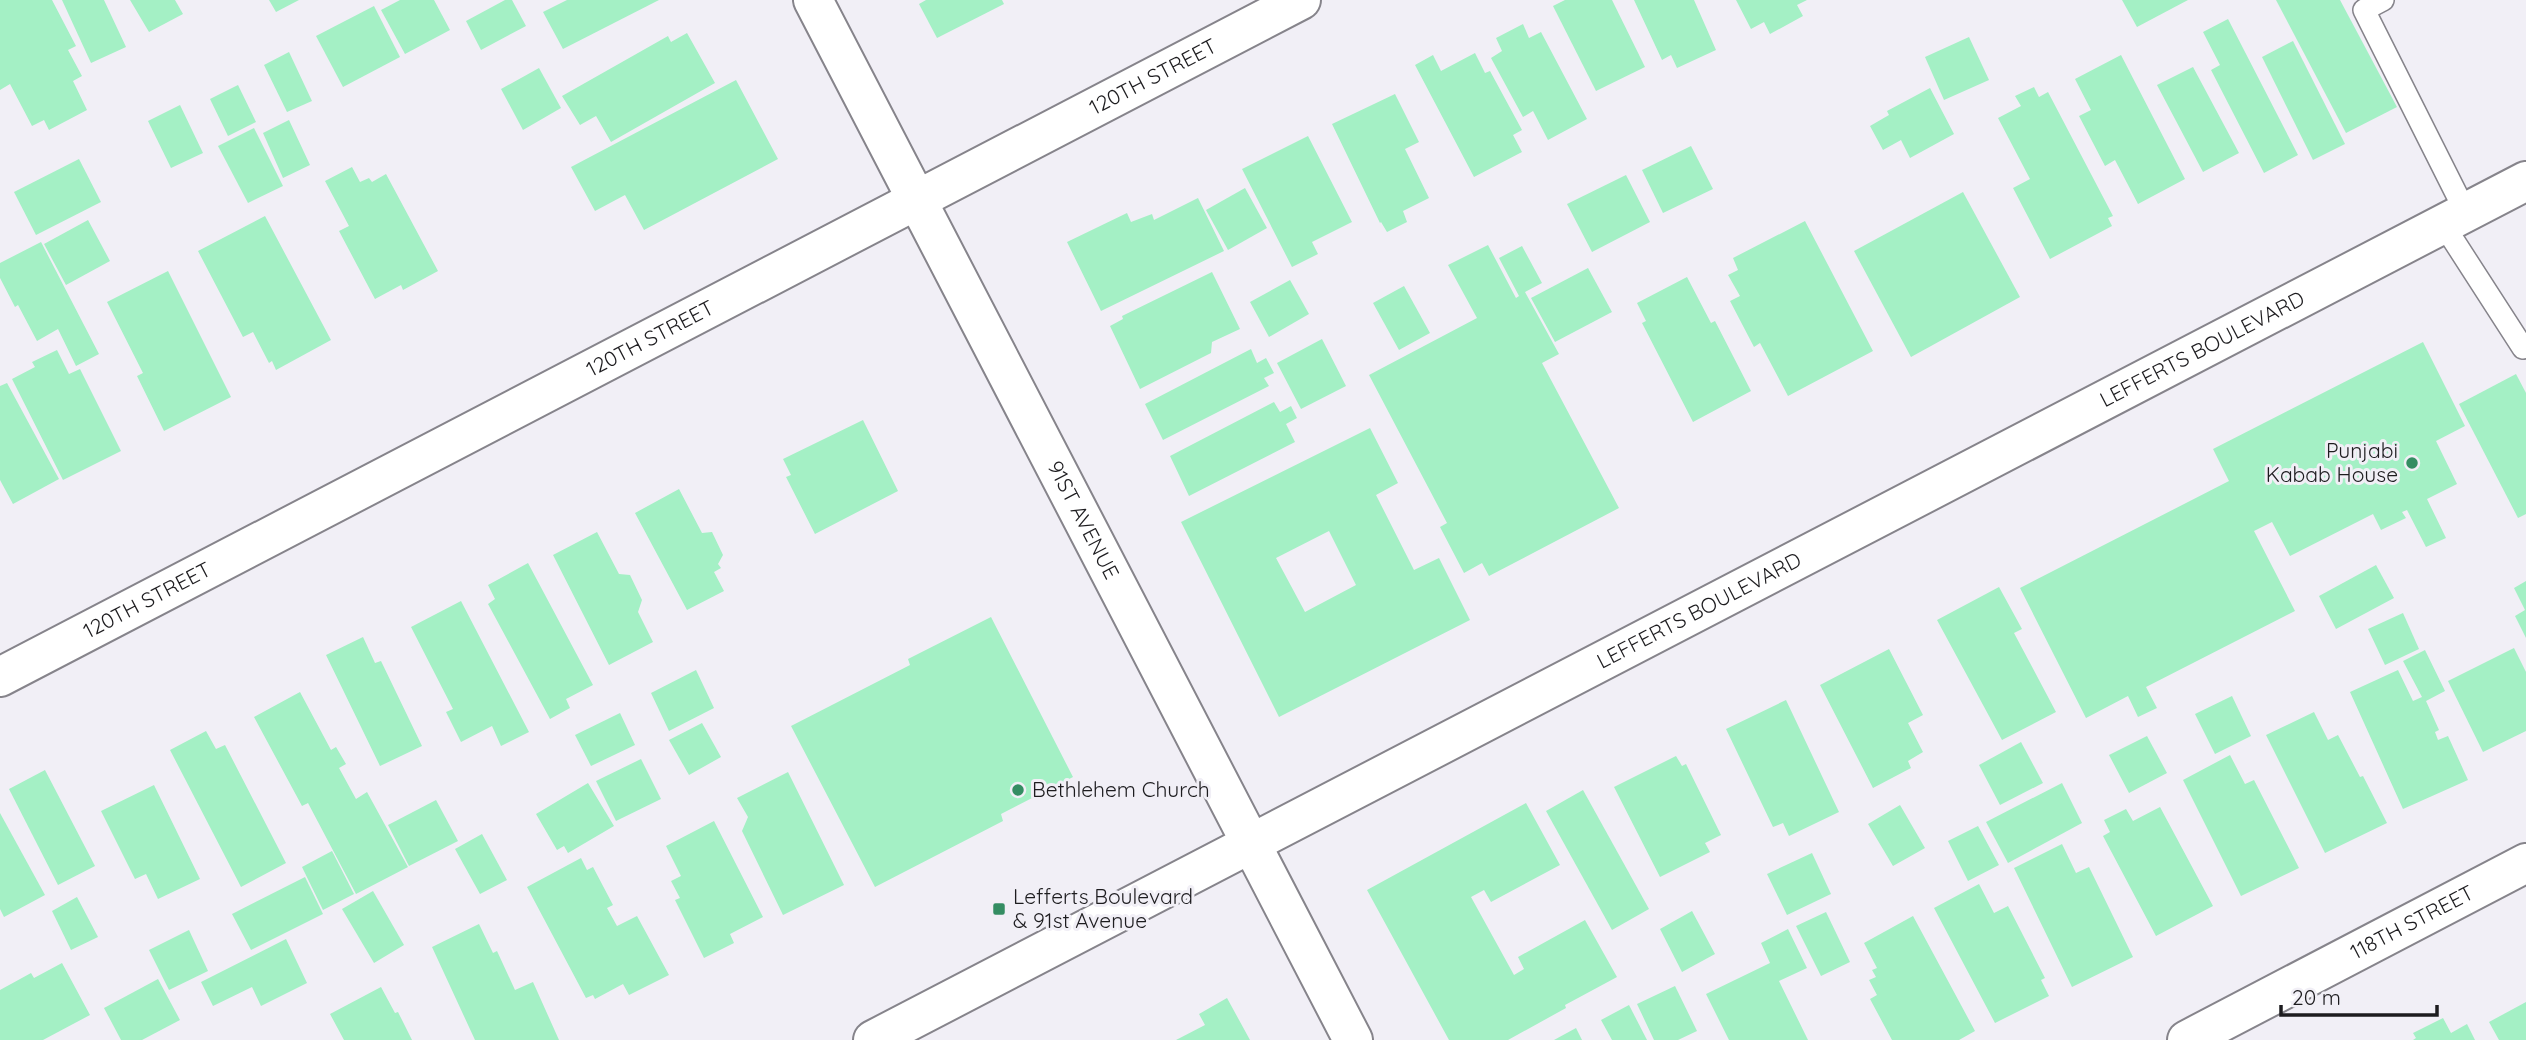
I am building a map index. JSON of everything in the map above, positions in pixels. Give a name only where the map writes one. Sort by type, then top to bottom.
[{"type":"street","name":"91ST AVENUE","points":[[813,0],[1353,1040]]},
{"type":"street","name":"120TH STREET","points":[[0,677],[1301,0]]},
{"type":"street","name":"LEFFERTS BOULEVARD","points":[[873,1040],[2526,181]]},
{"type":"street","name":"118TH STREET","points":[[2187,1040],[2526,863]]},
{"type":"lane","points":[[2383,0],[2364,10],[2454,219],[2525,349]]},
{"type":"building","points":[[0,0],[52,0],[76,46],[68,50],[82,76],[73,81],[87,110],[49,130],[44,120],[32,126],[10,84],[0,90]]},
{"type":"building","points":[[62,0],[104,0],[126,47],[91,63]]},
{"type":"building","points":[[130,0],[175,0],[183,14],[149,32]]},
{"type":"building","points":[[269,0],[299,0],[276,12]]},
{"type":"building","points":[[400,0],[434,0],[450,30],[405,54],[381,10]]},
{"type":"building","points":[[505,0],[512,0],[526,26],[481,50],[466,21]]},
{"type":"building","points":[[567,0],[659,0],[563,49],[543,12]]},
{"type":"building","points":[[926,0],[1002,0],[1004,4],[937,38],[919,4]]},
{"type":"building","points":[[1565,0],[1612,0],[1645,67],[1596,91],[1553,6]]},
{"type":"building","points":[[1634,0],[1694,0],[1716,50],[1677,68],[1671,55],[1662,60]]},
{"type":"building","points":[[1736,0],[1807,0],[1797,5],[1803,16],[1770,34],[1764,22],[1751,29]]},
{"type":"building","points":[[2122,0],[2188,0],[2137,27]]},
{"type":"building","points":[[2276,0],[2340,0],[2397,107],[2346,133]]},
{"type":"building","points":[[374,6],[400,57],[343,87],[316,36]]},
{"type":"building","points":[[2228,19],[2298,155],[2264,173],[2211,70],[2220,65],[2203,32]]},
{"type":"building","points":[[1523,24],[1529,38],[1541,32],[1587,119],[1548,140],[1533,111],[1523,117],[1491,58],[1502,51],[1496,38]]},
{"type":"building","points":[[687,33],[715,83],[611,142],[596,116],[580,125],[562,96],[668,36],[671,42]]},
{"type":"building","points":[[1969,37],[1989,80],[1944,100],[1925,57]]},
{"type":"building","points":[[2293,41],[2345,144],[2313,160],[2262,57]]},
{"type":"building","points":[[289,52],[312,101],[287,112],[264,65]]},
{"type":"building","points":[[1475,53],[1485,73],[1490,71],[1522,130],[1513,135],[1522,152],[1474,177],[1415,65],[1433,55],[1441,71]]},
{"type":"building","points":[[2121,55],[2185,179],[2138,204],[2115,160],[2105,166],[2079,116],[2091,110],[2075,79]]},
{"type":"building","points":[[2193,67],[2239,153],[2203,172],[2157,85]]},
{"type":"building","points":[[539,68],[561,108],[523,130],[501,89]]},
{"type":"building","points":[[736,80],[778,159],[644,230],[625,195],[595,211],[571,167]]},
{"type":"building","points":[[238,85],[256,122],[228,136],[210,99]]},
{"type":"building","points":[[2034,87],[2039,97],[2048,92],[2113,216],[2108,218],[2112,226],[2050,259],[2013,188],[2030,179],[1998,118],[2021,106],[2015,96]]},
{"type":"building","points":[[1930,88],[1954,134],[1910,158],[1901,140],[1883,150],[1870,126],[1889,115],[1887,111]]},
{"type":"building","points":[[1395,94],[1419,142],[1405,149],[1429,198],[1403,211],[1407,222],[1387,232],[1380,223],[1332,124]]},
{"type":"building","points":[[180,105],[203,153],[171,168],[148,121]]},
{"type":"building","points":[[289,120],[310,165],[283,178],[263,133]]},
{"type":"building","points":[[254,128],[283,186],[248,203],[218,146]]},
{"type":"building","points":[[1308,136],[1352,222],[1312,242],[1318,254],[1292,267],[1242,169]]},
{"type":"building","points":[[1691,146],[1713,189],[1663,213],[1642,170]]},
{"type":"building","points":[[79,159],[101,202],[36,235],[14,192]]},
{"type":"building","points":[[352,167],[360,182],[369,178],[372,182],[386,174],[438,271],[403,290],[401,285],[375,299],[339,231],[349,226],[325,181]]},
{"type":"building","points":[[1626,175],[1650,222],[1592,252],[1567,204]]},
{"type":"building","points":[[1245,188],[1267,228],[1228,250],[1206,210]]},
{"type":"building","points":[[1963,192],[2020,297],[1911,357],[1854,251]]},
{"type":"building","points":[[1198,198],[1224,251],[1101,311],[1067,242],[1127,213],[1131,222],[1152,214],[1154,220]]},
{"type":"building","points":[[265,216],[331,340],[276,370],[272,361],[269,363],[253,332],[243,337],[198,251]]},
{"type":"building","points":[[88,220],[110,261],[66,285],[44,244]]},
{"type":"building","points":[[1805,221],[1873,351],[1788,396],[1760,343],[1754,347],[1730,301],[1740,296],[1728,275],[1738,270],[1733,258]]},
{"type":"building","points":[[41,242],[99,354],[76,366],[58,329],[37,341],[0,278],[0,263]]},
{"type":"building","points":[[1488,245],[1516,298],[1519,296],[1499,258],[1522,246],[1542,283],[1525,292],[1559,354],[1542,363],[1619,508],[1489,576],[1482,563],[1464,573],[1440,527],[1447,523],[1369,375],[1477,318],[1448,265]]},
{"type":"building","points":[[1588,268],[1612,312],[1555,342],[1531,298]]},
{"type":"building","points":[[168,271],[231,397],[164,431],[137,376],[143,373],[107,302]]},
{"type":"building","points":[[1212,272],[1240,329],[1212,342],[1211,353],[1140,389],[1110,326],[1123,319],[1122,316]]},
{"type":"building","points":[[1687,277],[1711,323],[1715,321],[1751,391],[1693,422],[1642,323],[1646,321],[1637,303]]},
{"type":"building","points":[[1290,280],[1309,314],[1269,337],[1250,302]]},
{"type":"building","points":[[1404,286],[1430,333],[1399,350],[1373,303]]},
{"type":"building","points":[[1322,339],[1346,386],[1301,409],[1277,363]]},
{"type":"building","points":[[2423,342],[2465,426],[2436,441],[2457,484],[2427,499],[2446,538],[2426,547],[2407,510],[2402,512],[2406,518],[2381,530],[2373,514],[2290,556],[2272,522],[2254,531],[2295,611],[2146,687],[2157,708],[2138,717],[2128,696],[2086,718],[2020,588],[2229,481],[2213,449]]},
{"type":"building","points":[[1251,349],[1257,363],[1266,358],[1274,373],[1264,378],[1269,386],[1163,440],[1145,404]]},
{"type":"building","points":[[57,350],[69,374],[80,369],[121,451],[63,480],[12,379],[35,367],[32,362]]},
{"type":"building","points":[[2516,374],[2526,393],[2526,514],[2518,518],[2459,404]]},
{"type":"building","points":[[7,383],[59,479],[13,504],[0,480],[0,386]]},
{"type":"building","points":[[1274,402],[1280,412],[1291,406],[1297,418],[1286,424],[1295,442],[1189,496],[1170,456]]},
{"type":"building","points":[[863,420],[898,491],[815,534],[786,477],[791,475],[783,459]]},
{"type":"building","points":[[1370,428],[1398,483],[1376,495],[1414,570],[1439,558],[1470,620],[1279,717],[1181,522]],"holes":[[[1329,531],[1356,585],[1305,612],[1276,558]]]},
{"type":"building","points":[[679,489],[702,533],[712,532],[723,555],[718,564],[721,568],[714,572],[724,591],[687,610],[635,513]]},
{"type":"building","points":[[597,532],[619,574],[630,575],[642,600],[638,612],[653,642],[609,665],[553,555]]},
{"type":"building","points":[[528,563],[593,685],[566,699],[570,708],[550,719],[488,604],[495,599],[488,585]]},
{"type":"building","points":[[2376,565],[2394,598],[2336,629],[2319,596]]},
{"type":"building","points":[[2526,581],[2526,638],[2515,616],[2525,610],[2514,588]]},
{"type":"building","points":[[1999,587],[2022,629],[2014,633],[2056,712],[2002,740],[1937,620]]},
{"type":"building","points":[[461,601],[529,732],[501,746],[492,726],[461,742],[446,712],[453,709],[411,627]]},
{"type":"building","points":[[2403,613],[2419,649],[2385,665],[2368,629]]},
{"type":"building","points":[[991,617],[1073,777],[1001,814],[1003,821],[875,887],[791,726],[910,665],[908,659]]},
{"type":"building","points":[[363,637],[375,663],[381,661],[422,746],[380,766],[326,655]]},
{"type":"building","points":[[2514,648],[2526,672],[2526,731],[2483,752],[2448,681]]},
{"type":"building","points":[[1889,649],[1923,715],[1908,723],[1923,752],[1908,761],[1911,768],[1873,788],[1820,685]]},
{"type":"building","points":[[2425,650],[2445,691],[2426,701],[2439,730],[2435,732],[2438,740],[2448,736],[2468,780],[2403,809],[2350,692],[2398,670],[2413,701],[2422,697],[2403,661]]},
{"type":"building","points":[[696,670],[714,708],[669,731],[651,693]]},
{"type":"building","points":[[300,692],[331,750],[336,747],[346,764],[339,768],[356,799],[367,792],[408,867],[356,894],[308,803],[302,806],[254,717]]},
{"type":"building","points":[[2232,696],[2251,736],[2215,754],[2195,714]]},
{"type":"building","points":[[1786,700],[1839,812],[1789,836],[1783,823],[1773,827],[1726,729]]},
{"type":"building","points":[[2314,712],[2328,740],[2338,735],[2387,823],[2325,853],[2266,735]]},
{"type":"building","points":[[620,713],[635,745],[591,766],[575,735]]},
{"type":"building","points":[[702,723],[721,757],[689,775],[669,740]]},
{"type":"building","points":[[206,731],[216,749],[225,745],[286,863],[241,887],[170,750]]},
{"type":"building","points":[[2147,736],[2167,773],[2129,793],[2109,755]]},
{"type":"building","points":[[2021,742],[2043,783],[2000,805],[1979,765]]},
{"type":"building","points":[[2230,755],[2245,784],[2254,780],[2299,868],[2241,896],[2183,780]]},
{"type":"building","points":[[1676,756],[1682,766],[1686,764],[1721,835],[1705,843],[1710,852],[1660,877],[1614,787]]},
{"type":"building","points":[[641,759],[661,799],[616,821],[596,781]]},
{"type":"building","points":[[45,770],[95,866],[58,885],[9,789]]},
{"type":"building","points":[[788,772],[844,885],[783,915],[742,831],[748,817],[737,798]]},
{"type":"building","points":[[588,783],[614,826],[568,853],[564,846],[557,850],[536,814]]},
{"type":"building","points":[[2062,783],[2082,823],[2008,863],[1986,822]]},
{"type":"building","points":[[154,785],[200,879],[158,899],[146,874],[135,879],[101,811]]},
{"type":"building","points":[[1583,790],[1649,909],[1612,930],[1546,811]]},
{"type":"building","points":[[436,800],[458,841],[409,866],[388,825]]},
{"type":"building","points":[[1526,803],[1560,865],[1491,902],[1484,890],[1471,897],[1514,975],[1524,969],[1518,957],[1585,920],[1617,977],[1508,1040],[1449,1040],[1367,890]]},
{"type":"building","points":[[1900,805],[1925,848],[1893,866],[1868,824]]},
{"type":"building","points":[[2160,807],[2213,906],[2156,936],[2103,836],[2110,832],[2104,820],[2126,809],[2133,821]]},
{"type":"building","points":[[0,813],[45,895],[4,917],[0,909]]},
{"type":"building","points":[[714,821],[763,917],[730,934],[734,943],[704,958],[675,900],[680,898],[671,881],[681,876],[666,846]]},
{"type":"building","points":[[1978,826],[1999,865],[1968,881],[1948,841]]},
{"type":"building","points":[[482,834],[507,880],[480,894],[455,849]]},
{"type":"building","points":[[2062,844],[2076,873],[2089,867],[2133,957],[2072,987],[2014,868]]},
{"type":"building","points":[[332,851],[354,894],[323,910],[302,867]]},
{"type":"building","points":[[1812,853],[1831,894],[1787,915],[1767,874]]},
{"type":"building","points":[[581,858],[587,870],[593,867],[613,905],[607,908],[617,926],[637,916],[669,975],[629,995],[623,984],[595,999],[593,995],[586,998],[527,887]]},
{"type":"building","points":[[305,877],[323,914],[251,950],[232,914]]},
{"type":"building","points":[[1979,884],[1994,913],[2008,906],[2045,978],[2041,980],[2049,996],[1995,1023],[1934,908]]},
{"type":"building","points":[[373,891],[404,945],[374,963],[342,909]]},
{"type":"building","points":[[77,897],[98,937],[71,950],[52,911]]},
{"type":"building","points":[[1692,911],[1715,954],[1682,972],[1660,929]]},
{"type":"building","points":[[1826,912],[1850,962],[1821,976],[1796,926]]},
{"type":"building","points":[[1913,916],[1975,1031],[1959,1040],[1892,1040],[1870,999],[1877,995],[1869,980],[1876,977],[1872,970],[1877,968],[1864,943]]},
{"type":"building","points":[[479,924],[493,953],[497,951],[515,990],[533,982],[559,1040],[475,1040],[432,947]]},
{"type":"building","points":[[1788,929],[1807,968],[1779,981],[1808,1040],[1729,1040],[1706,994],[1770,963],[1761,943]]},
{"type":"building","points":[[189,930],[208,971],[169,990],[149,950]]},
{"type":"building","points":[[286,939],[307,983],[261,1006],[252,987],[213,1006],[201,982]]},
{"type":"building","points":[[62,963],[90,1015],[43,1040],[0,1040],[0,990],[31,973],[34,978]]},
{"type":"building","points":[[158,979],[180,1020],[142,1040],[121,1040],[104,1008]]},
{"type":"building","points":[[1675,986],[1697,1031],[1678,1040],[1654,1040],[1637,1004]]},
{"type":"building","points":[[381,987],[412,1040],[344,1040],[330,1014]]},
{"type":"building","points":[[1227,998],[1250,1040],[1176,1040],[1205,1025],[1199,1014]]},
{"type":"building","points":[[2526,1002],[2526,1040],[2499,1040],[2489,1022]]},
{"type":"building","points":[[1629,1005],[1647,1040],[1612,1040],[1601,1020]]},
{"type":"building","points":[[2443,1018],[2451,1033],[2467,1024],[2475,1040],[2413,1040],[2416,1038],[2413,1033]]},
{"type":"building","points":[[1576,1028],[1582,1040],[1554,1040]]},
{"type":"place","name":"Punjabi Kabab House","points":[[2412,463]]},
{"type":"place","name":"Bethlehem Church","points":[[1018,790]]},
{"type":"place","name":"Lefferts Boulevard & 91st Avenue","points":[[999,909]]}]
